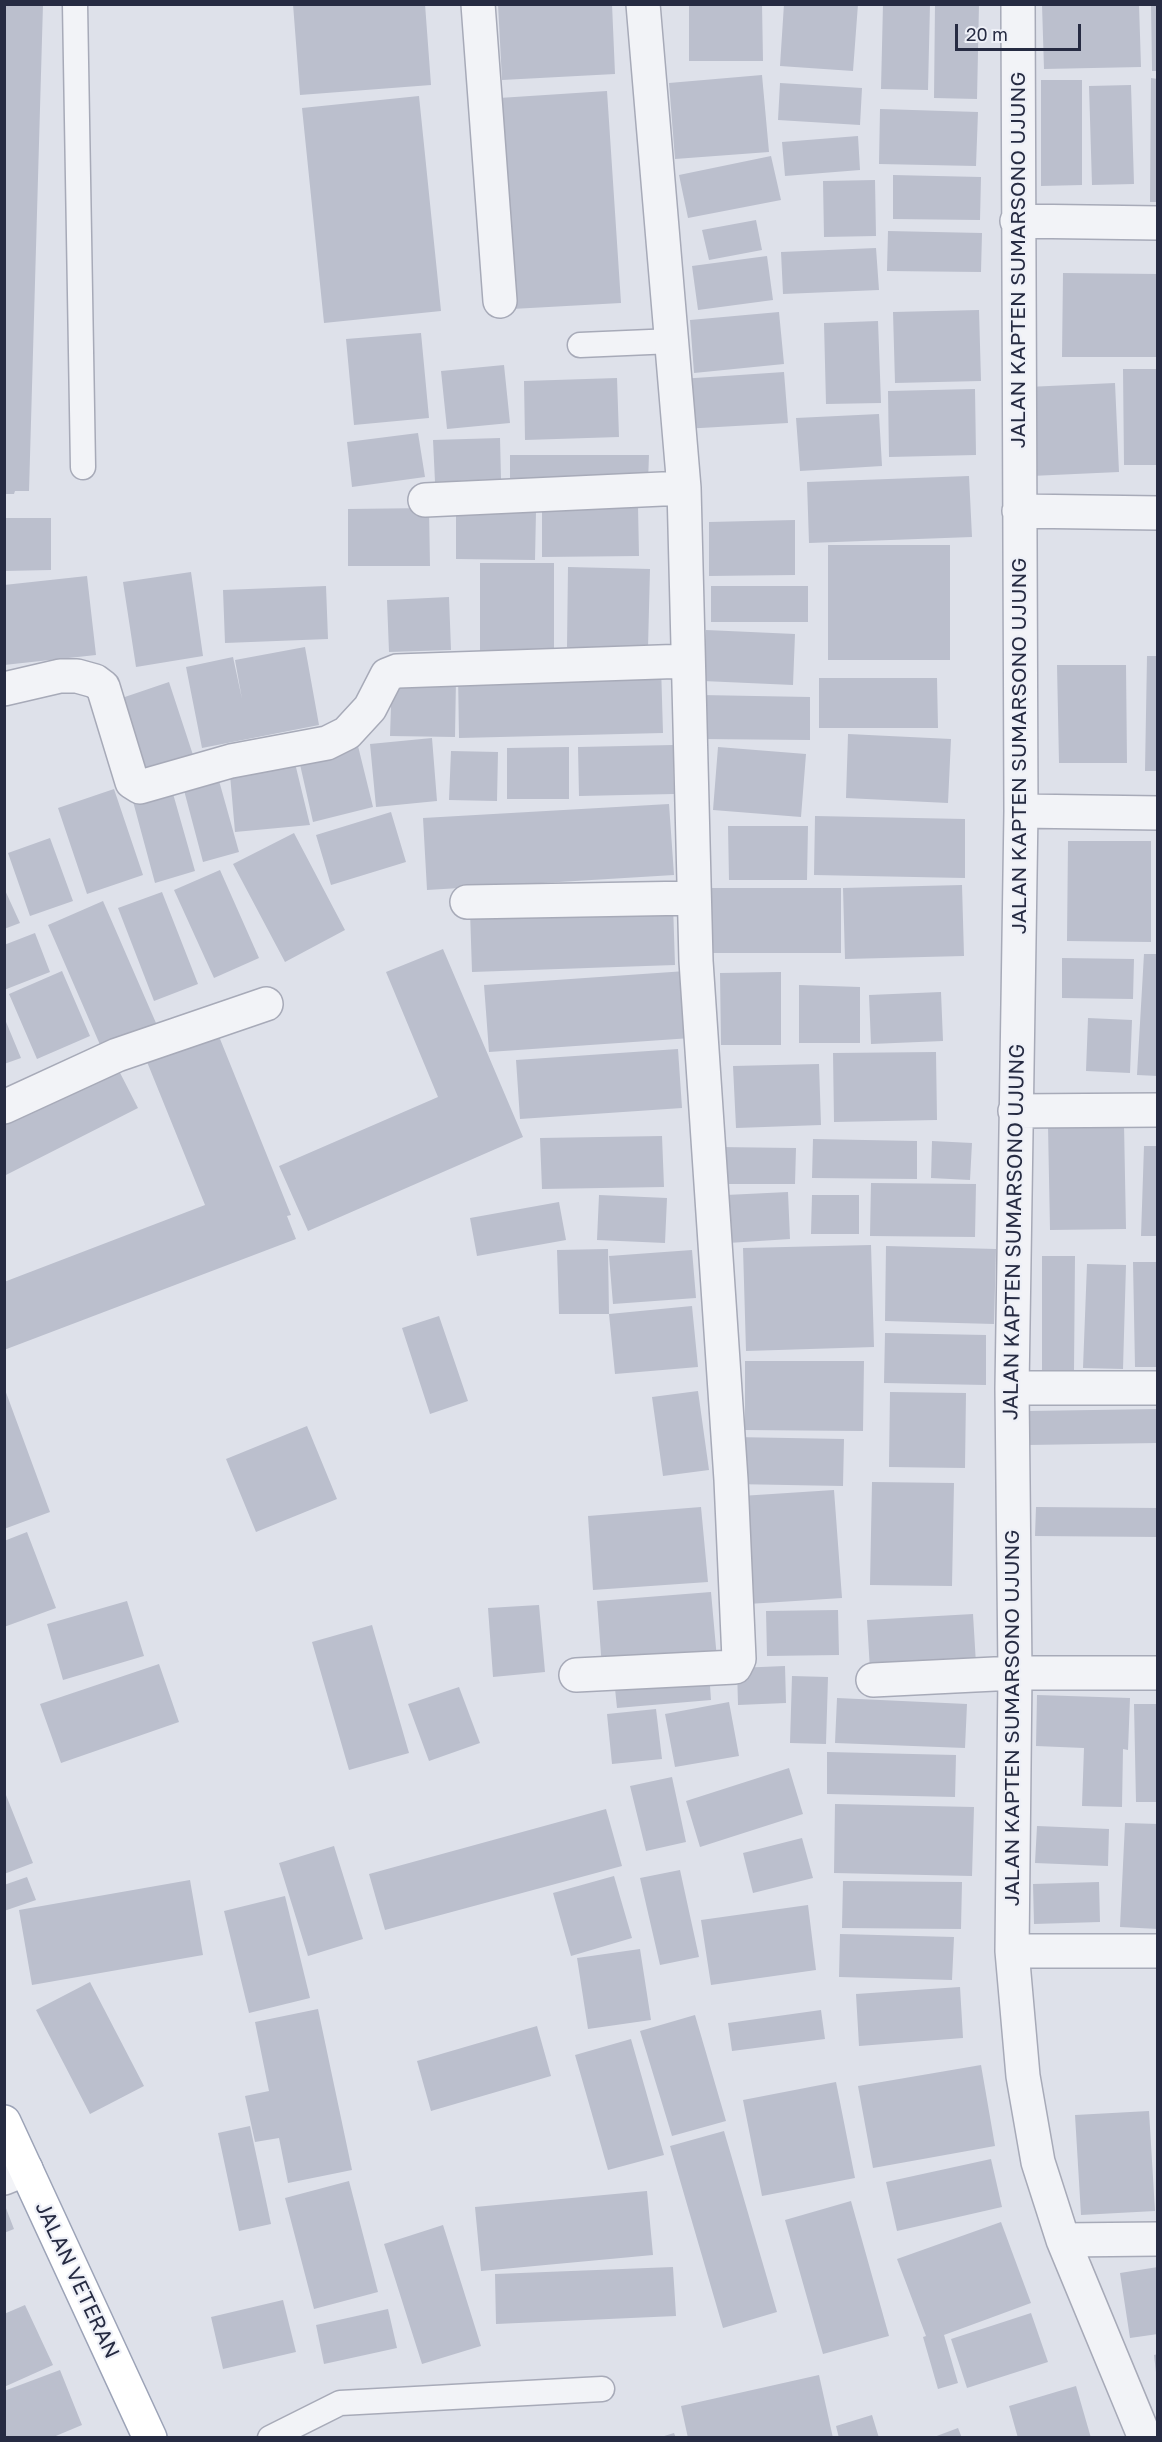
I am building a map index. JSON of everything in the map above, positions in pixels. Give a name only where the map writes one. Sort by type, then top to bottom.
[{"type":"main road","name":"JALAN VETERAN","points":[[4,2122],[15,2173],[150,2438]]},
{"type":"street","points":[[478,4],[500,301]]},
{"type":"street","points":[[576,1675],[735,1667],[738,1664],[731,1480],[697,973],[684,488],[643,4]]},
{"type":"street","name":"JALAN KAPTEN SUMARSONO UJUNG","points":[[1018,4],[1017,221],[1021,811],[1012,1389],[1015,1673],[1012,1951],[1023,2076],[1038,2162],[1063,2240],[1145,2438]]},
{"type":"street","points":[[1017,221],[1158,223]]},
{"type":"street","points":[[425,500],[684,488]]},
{"type":"street","points":[[1019,511],[1158,513]]},
{"type":"street","points":[[4,689],[60,676],[77,676],[95,681],[103,687],[132,782],[138,787],[231,761],[327,743],[353,727],[374,703],[387,675],[397,671],[688,661]]},
{"type":"street","points":[[1021,811],[1158,813]]},
{"type":"street","points":[[467,902],[694,898]]},
{"type":"street","points":[[4,1107],[117,1055],[266,1004]]},
{"type":"street","points":[[1015,1110],[1158,1110]]},
{"type":"street","points":[[1012,1389],[1158,1388]]},
{"type":"street","points":[[873,1680],[1015,1673],[1158,1673]]},
{"type":"street","points":[[1012,1951],[1158,1951]]},
{"type":"street","points":[[1063,2240],[1158,2239]]},
{"type":"lane","points":[[75,4],[83,341],[83,467]]},
{"type":"lane","points":[[580,345],[673,341]]},
{"type":"lane","points":[[270,2438],[340,2403],[602,2389]]},
{"type":"building","points":[[4,4],[43,4],[29,491],[15,491],[14,494],[4,494]]},
{"type":"building","points":[[293,4],[425,4],[431,85],[300,95]]},
{"type":"building","points":[[498,4],[612,4],[615,74],[502,80]]},
{"type":"building","points":[[689,4],[762,4],[763,61],[689,61]]},
{"type":"building","points":[[784,4],[858,4],[853,71],[780,66]]},
{"type":"building","points":[[883,4],[930,4],[928,90],[881,89]]},
{"type":"building","points":[[935,4],[979,4],[977,99],[934,98]]},
{"type":"building","points":[[1042,4],[1139,4],[1141,67],[1044,69]]},
{"type":"building","points":[[1151,4],[1158,4],[1158,71],[1152,71]]},
{"type":"building","points":[[762,75],[769,152],[675,159],[669,83]]},
{"type":"building","points":[[1151,78],[1158,79],[1158,202],[1150,202]]},
{"type":"building","points":[[1041,80],[1082,80],[1082,185],[1041,186]]},
{"type":"building","points":[[780,83],[862,88],[860,125],[778,120]]},
{"type":"building","points":[[1131,85],[1134,184],[1092,185],[1089,86]]},
{"type":"building","points":[[607,91],[621,303],[512,309],[499,98]]},
{"type":"building","points":[[419,96],[441,311],[324,323],[302,108]]},
{"type":"building","points":[[880,109],[978,112],[976,166],[879,164]]},
{"type":"building","points":[[858,136],[860,170],[785,176],[782,142]]},
{"type":"building","points":[[771,156],[781,200],[688,218],[679,175]]},
{"type":"building","points":[[893,175],[981,177],[980,220],[893,219]]},
{"type":"building","points":[[875,180],[876,236],[824,237],[823,181]]},
{"type":"building","points":[[756,220],[762,250],[709,260],[702,230]]},
{"type":"building","points":[[888,231],[982,233],[981,272],[887,271]]},
{"type":"building","points":[[876,248],[879,290],[783,294],[781,252]]},
{"type":"building","points":[[767,256],[773,300],[698,310],[692,266]]},
{"type":"building","points":[[1063,273],[1158,274],[1158,357],[1062,357]]},
{"type":"building","points":[[979,310],[981,381],[895,383],[893,312]]},
{"type":"building","points":[[779,312],[784,364],[694,373],[690,320]]},
{"type":"building","points":[[878,321],[881,403],[826,404],[824,323]]},
{"type":"building","points":[[421,333],[429,418],[354,425],[346,339]]},
{"type":"building","points":[[504,365],[510,423],[447,429],[441,371]]},
{"type":"building","points":[[1123,369],[1158,369],[1158,465],[1124,465]]},
{"type":"building","points":[[784,372],[788,423],[683,429],[680,379]]},
{"type":"building","points":[[617,378],[619,437],[525,440],[524,381]]},
{"type":"building","points":[[1115,383],[1119,472],[1031,476],[1027,387]]},
{"type":"building","points":[[975,389],[976,455],[889,457],[888,391]]},
{"type":"building","points":[[879,414],[882,466],[800,471],[796,418]]},
{"type":"building","points":[[418,433],[425,477],[352,487],[347,442]]},
{"type":"building","points":[[500,438],[501,479],[435,482],[433,440]]},
{"type":"building","points":[[510,455],[649,455],[648,482],[510,482]]},
{"type":"building","points":[[969,476],[972,537],[809,543],[807,482]]},
{"type":"building","points":[[638,506],[639,556],[542,557],[542,508]]},
{"type":"building","points":[[429,508],[430,566],[348,566],[348,509]]},
{"type":"building","points":[[456,510],[536,511],[535,560],[456,559]]},
{"type":"building","points":[[4,518],[51,518],[51,570],[4,571]]},
{"type":"building","points":[[795,520],[795,575],[709,576],[709,522]]},
{"type":"building","points":[[828,545],[950,545],[950,660],[828,660]]},
{"type":"building","points":[[480,563],[554,563],[554,651],[480,651]]},
{"type":"building","points":[[568,567],[650,569],[648,648],[567,647]]},
{"type":"building","points":[[191,572],[203,656],[136,667],[123,582]]},
{"type":"building","points":[[87,576],[96,655],[4,665],[4,585]]},
{"type":"building","points":[[326,586],[328,639],[225,643],[223,590]]},
{"type":"building","points":[[711,586],[808,586],[808,622],[711,622]]},
{"type":"building","points":[[449,597],[451,650],[389,652],[387,600]]},
{"type":"building","points":[[706,630],[795,634],[793,685],[703,681]]},
{"type":"building","points":[[305,647],[319,725],[202,748],[186,667],[233,657],[242,699],[235,660]]},
{"type":"building","points":[[1147,656],[1158,656],[1158,771],[1145,771]]},
{"type":"building","points":[[1057,665],[1126,665],[1127,763],[1059,763]]},
{"type":"building","points":[[661,666],[663,733],[459,738],[458,671]]},
{"type":"building","points":[[392,677],[456,678],[455,737],[390,736]]},
{"type":"building","points":[[819,678],[937,678],[938,728],[819,728]]},
{"type":"building","points":[[169,682],[193,755],[138,774],[113,701]]},
{"type":"building","points":[[701,695],[810,697],[810,740],[700,739]]},
{"type":"building","points":[[848,734],[951,739],[948,803],[846,798]]},
{"type":"building","points":[[432,738],[437,801],[376,807],[370,744]]},
{"type":"building","points":[[673,745],[674,794],[579,796],[578,747]]},
{"type":"building","points":[[358,746],[373,807],[313,822],[299,760]]},
{"type":"building","points":[[569,747],[569,799],[507,799],[507,748]]},
{"type":"building","points":[[718,747],[806,754],[801,817],[713,810]]},
{"type":"building","points":[[451,751],[498,752],[497,801],[449,800]]},
{"type":"building","points":[[294,759],[310,825],[235,832],[229,763]]},
{"type":"building","points":[[216,770],[239,852],[203,862],[181,779]]},
{"type":"building","points":[[170,783],[195,871],[155,883],[131,794]]},
{"type":"building","points":[[114,789],[143,875],[87,894],[58,808]]},
{"type":"building","points":[[669,804],[674,875],[427,890],[423,818]]},
{"type":"building","points":[[391,812],[406,862],[331,885],[316,835]]},
{"type":"building","points":[[815,816],[965,819],[965,878],[814,875]]},
{"type":"building","points":[[728,826],[808,826],[807,880],[729,880]]},
{"type":"building","points":[[294,833],[345,930],[285,962],[233,864]]},
{"type":"building","points":[[50,838],[73,901],[30,916],[8,853]]},
{"type":"building","points":[[1068,841],[1151,841],[1151,942],[1067,941]]},
{"type":"building","points":[[220,870],[259,958],[214,978],[174,890]]},
{"type":"building","points":[[962,885],[964,956],[845,959],[843,888]]},
{"type":"building","points":[[4,888],[20,923],[4,929]]},
{"type":"building","points":[[698,888],[841,888],[841,953],[698,953]]},
{"type":"building","points":[[162,892],[198,984],[154,1001],[118,908]]},
{"type":"building","points":[[103,901],[156,1023],[101,1047],[48,925]]},
{"type":"building","points":[[673,904],[675,965],[472,972],[470,911]]},
{"type":"building","points":[[35,933],[50,972],[4,990],[4,945]]},
{"type":"building","points":[[443,949],[523,1137],[308,1231],[279,1166],[438,1097],[386,972]]},
{"type":"building","points":[[1144,954],[1158,954],[1158,1076],[1137,1075]]},
{"type":"building","points":[[1062,958],[1134,959],[1133,999],[1062,998]]},
{"type":"building","points":[[62,971],[90,1036],[37,1059],[9,994]]},
{"type":"building","points":[[686,971],[691,1038],[489,1052],[484,985]]},
{"type":"building","points":[[781,972],[781,1045],[721,1045],[720,973]]},
{"type":"building","points":[[799,985],[860,987],[860,1043],[799,1043]]},
{"type":"building","points":[[941,992],[943,1041],[871,1044],[869,995]]},
{"type":"building","points":[[4,1017],[21,1058],[4,1064]]},
{"type":"building","points":[[1088,1018],[1132,1020],[1130,1073],[1086,1071]]},
{"type":"building","points":[[214,1024],[291,1215],[287,1216],[296,1239],[4,1350],[4,1282],[205,1205],[143,1052]]},
{"type":"building","points":[[678,1049],[682,1108],[520,1119],[516,1060]]},
{"type":"building","points":[[936,1052],[937,1120],[834,1122],[833,1053]]},
{"type":"building","points":[[819,1064],[821,1125],[736,1128],[733,1066]]},
{"type":"building","points":[[116,1065],[138,1108],[4,1176],[4,1120]]},
{"type":"building","points":[[1124,1124],[1126,1229],[1050,1230],[1048,1126]]},
{"type":"building","points":[[662,1136],[664,1187],[542,1189],[540,1138]]},
{"type":"building","points":[[813,1139],[917,1141],[917,1179],[812,1178]]},
{"type":"building","points":[[932,1141],[972,1143],[970,1180],[931,1178]]},
{"type":"building","points":[[1144,1146],[1158,1146],[1158,1236],[1141,1236]]},
{"type":"building","points":[[717,1147],[796,1148],[795,1184],[717,1184]]},
{"type":"building","points":[[871,1183],[976,1184],[975,1237],[870,1236]]},
{"type":"building","points":[[788,1192],[790,1239],[728,1243],[726,1195]]},
{"type":"building","points":[[599,1195],[667,1198],[665,1243],[597,1240]]},
{"type":"building","points":[[812,1195],[859,1195],[859,1234],[811,1234]]},
{"type":"building","points":[[559,1202],[566,1240],[477,1256],[470,1218]]},
{"type":"building","points":[[871,1245],[874,1347],[746,1351],[743,1248]]},
{"type":"building","points":[[886,1246],[996,1249],[994,1324],[885,1321]]},
{"type":"building","points":[[608,1249],[609,1314],[559,1314],[557,1250]]},
{"type":"building","points":[[692,1250],[696,1298],[613,1304],[609,1256]]},
{"type":"building","points":[[1042,1256],[1075,1256],[1074,1371],[1042,1370]]},
{"type":"building","points":[[1133,1262],[1158,1262],[1158,1367],[1135,1367]]},
{"type":"building","points":[[1087,1264],[1126,1265],[1123,1369],[1083,1368]]},
{"type":"building","points":[[692,1306],[698,1367],[615,1374],[609,1314]]},
{"type":"building","points":[[439,1316],[468,1401],[430,1414],[402,1328]]},
{"type":"building","points":[[885,1333],[986,1335],[986,1385],[884,1383]]},
{"type":"building","points":[[745,1361],[864,1361],[863,1431],[745,1430]]},
{"type":"building","points":[[4,1387],[50,1512],[4,1529]]},
{"type":"building","points":[[698,1391],[709,1470],[663,1476],[652,1397]]},
{"type":"building","points":[[890,1392],[966,1393],[965,1468],[889,1467]]},
{"type":"building","points":[[1158,1409],[1158,1443],[1028,1445],[1028,1411]]},
{"type":"building","points":[[307,1426],[337,1499],[256,1532],[226,1459]]},
{"type":"building","points":[[733,1437],[844,1439],[843,1486],[732,1484]]},
{"type":"building","points":[[872,1482],[954,1483],[952,1586],[870,1585]]},
{"type":"building","points":[[834,1490],[842,1598],[748,1604],[741,1496]]},
{"type":"building","points":[[701,1507],[708,1582],[593,1590],[588,1516]]},
{"type":"building","points":[[1036,1507],[1158,1508],[1158,1537],[1035,1536]]},
{"type":"building","points":[[27,1532],[56,1608],[4,1627],[4,1541]]},
{"type":"building","points":[[711,1592],[717,1659],[602,1668],[597,1601]]},
{"type":"building","points":[[127,1601],[144,1656],[63,1680],[47,1624]]},
{"type":"building","points":[[539,1605],[545,1672],[493,1677],[488,1608]]},
{"type":"building","points":[[838,1610],[839,1655],[767,1656],[766,1611]]},
{"type":"building","points":[[973,1614],[976,1664],[870,1670],[867,1620]]},
{"type":"building","points":[[372,1625],[409,1753],[349,1770],[312,1642]]},
{"type":"building","points":[[159,1664],[179,1722],[61,1763],[40,1704]]},
{"type":"building","points":[[785,1666],[786,1703],[738,1705],[737,1668]]},
{"type":"building","points":[[709,1672],[711,1700],[617,1708],[614,1679]]},
{"type":"building","points":[[792,1676],[828,1677],[826,1744],[790,1743]]},
{"type":"building","points":[[459,1687],[480,1743],[429,1761],[408,1704]]},
{"type":"building","points":[[1037,1695],[1130,1698],[1128,1750],[1123,1749],[1122,1807],[1082,1806],[1084,1748],[1036,1746]]},
{"type":"building","points":[[837,1698],[967,1704],[965,1748],[835,1743]]},
{"type":"building","points":[[729,1702],[739,1756],[675,1767],[665,1714]]},
{"type":"building","points":[[1134,1704],[1158,1704],[1158,1802],[1136,1802]]},
{"type":"building","points":[[656,1709],[662,1759],[612,1764],[607,1714]]},
{"type":"building","points":[[827,1752],[956,1755],[955,1797],[827,1794]]},
{"type":"building","points":[[789,1768],[803,1814],[700,1847],[686,1801]]},
{"type":"building","points":[[672,1777],[686,1842],[646,1851],[630,1786]]},
{"type":"building","points":[[4,1790],[33,1863],[4,1874]]},
{"type":"building","points":[[835,1804],[974,1807],[972,1876],[834,1873]]},
{"type":"building","points":[[606,1809],[622,1866],[385,1930],[369,1874]]},
{"type":"building","points":[[1125,1823],[1158,1824],[1158,1929],[1120,1927]]},
{"type":"building","points":[[1037,1826],[1109,1829],[1108,1866],[1035,1863]]},
{"type":"building","points":[[802,1838],[813,1878],[753,1893],[743,1853]]},
{"type":"building","points":[[334,1846],[363,1939],[308,1956],[279,1863]]},
{"type":"building","points":[[680,1870],[699,1957],[660,1965],[640,1878]]},
{"type":"building","points":[[614,1876],[632,1938],[571,1956],[553,1893]]},
{"type":"building","points":[[27,1877],[36,1900],[4,1911],[4,1885]]},
{"type":"building","points":[[190,1880],[203,1955],[32,1985],[19,1910]]},
{"type":"building","points":[[843,1881],[962,1882],[961,1929],[842,1928]]},
{"type":"building","points":[[1099,1882],[1100,1922],[1034,1924],[1033,1884]]},
{"type":"building","points":[[285,1896],[310,1998],[249,2013],[224,1911]]},
{"type":"building","points":[[808,1905],[816,1970],[711,1985],[701,1920]]},
{"type":"building","points":[[840,1934],[954,1937],[952,1980],[839,1977]]},
{"type":"building","points":[[640,1949],[651,2020],[588,2029],[577,1958]]},
{"type":"building","points":[[90,1982],[144,2086],[90,2114],[36,2010]]},
{"type":"building","points":[[960,1987],[963,2038],[859,2046],[856,1994]]},
{"type":"building","points":[[318,2009],[352,2170],[288,2183],[279,2138],[255,2142],[245,2096],[269,2091],[255,2022]]},
{"type":"building","points":[[821,2010],[825,2039],[732,2051],[728,2023]]},
{"type":"building","points":[[695,2015],[726,2121],[672,2136],[640,2031]]},
{"type":"building","points":[[537,2026],[551,2076],[431,2111],[417,2061]]},
{"type":"building","points":[[631,2039],[664,2155],[608,2170],[575,2055]]},
{"type":"building","points":[[981,2065],[995,2146],[873,2168],[858,2086]]},
{"type":"building","points":[[836,2082],[855,2178],[762,2196],[743,2100]]},
{"type":"building","points":[[1149,2111],[1155,2211],[1081,2215],[1075,2115]]},
{"type":"building","points":[[250,2126],[271,2224],[239,2231],[218,2133]]},
{"type":"building","points":[[724,2131],[777,2312],[723,2328],[670,2146]]},
{"type":"building","points":[[991,2159],[1002,2207],[897,2231],[886,2182]]},
{"type":"building","points":[[349,2181],[378,2292],[314,2309],[285,2198]]},
{"type":"building","points":[[647,2191],[653,2255],[481,2271],[475,2207]]},
{"type":"building","points":[[851,2201],[889,2336],[823,2354],[785,2220]]},
{"type":"building","points":[[4,2203],[14,2229],[4,2233]]},
{"type":"building","points":[[1001,2222],[1031,2303],[944,2335],[958,2383],[938,2389],[923,2337],[926,2336],[897,2259]]},
{"type":"building","points":[[443,2225],[481,2346],[422,2364],[384,2244]]},
{"type":"building","points":[[673,2267],[676,2316],[496,2324],[495,2274]]},
{"type":"building","points":[[1158,2267],[1158,2334],[1130,2338],[1120,2273]]},
{"type":"building","points":[[283,2300],[296,2352],[223,2369],[211,2317]]},
{"type":"building","points":[[25,2305],[53,2365],[4,2387],[4,2314]]},
{"type":"building","points":[[388,2309],[397,2348],[324,2364],[316,2325]]},
{"type":"building","points":[[1031,2313],[1048,2362],[967,2388],[951,2339]]},
{"type":"building","points":[[1158,2354],[1158,2372],[1156,2372],[1154,2355]]},
{"type":"building","points":[[60,2370],[82,2425],[51,2438],[4,2438],[4,2391]]},
{"type":"building","points":[[819,2375],[833,2438],[688,2438],[681,2406]]},
{"type":"building","points":[[1076,2386],[1091,2438],[1018,2438],[1009,2406]]},
{"type":"building","points":[[872,2415],[879,2438],[839,2438],[836,2426]]},
{"type":"building","points":[[958,2428],[962,2438],[934,2438],[934,2437]]},
{"type":"building","points":[[674,2433],[676,2438],[661,2438],[661,2437]]}]
